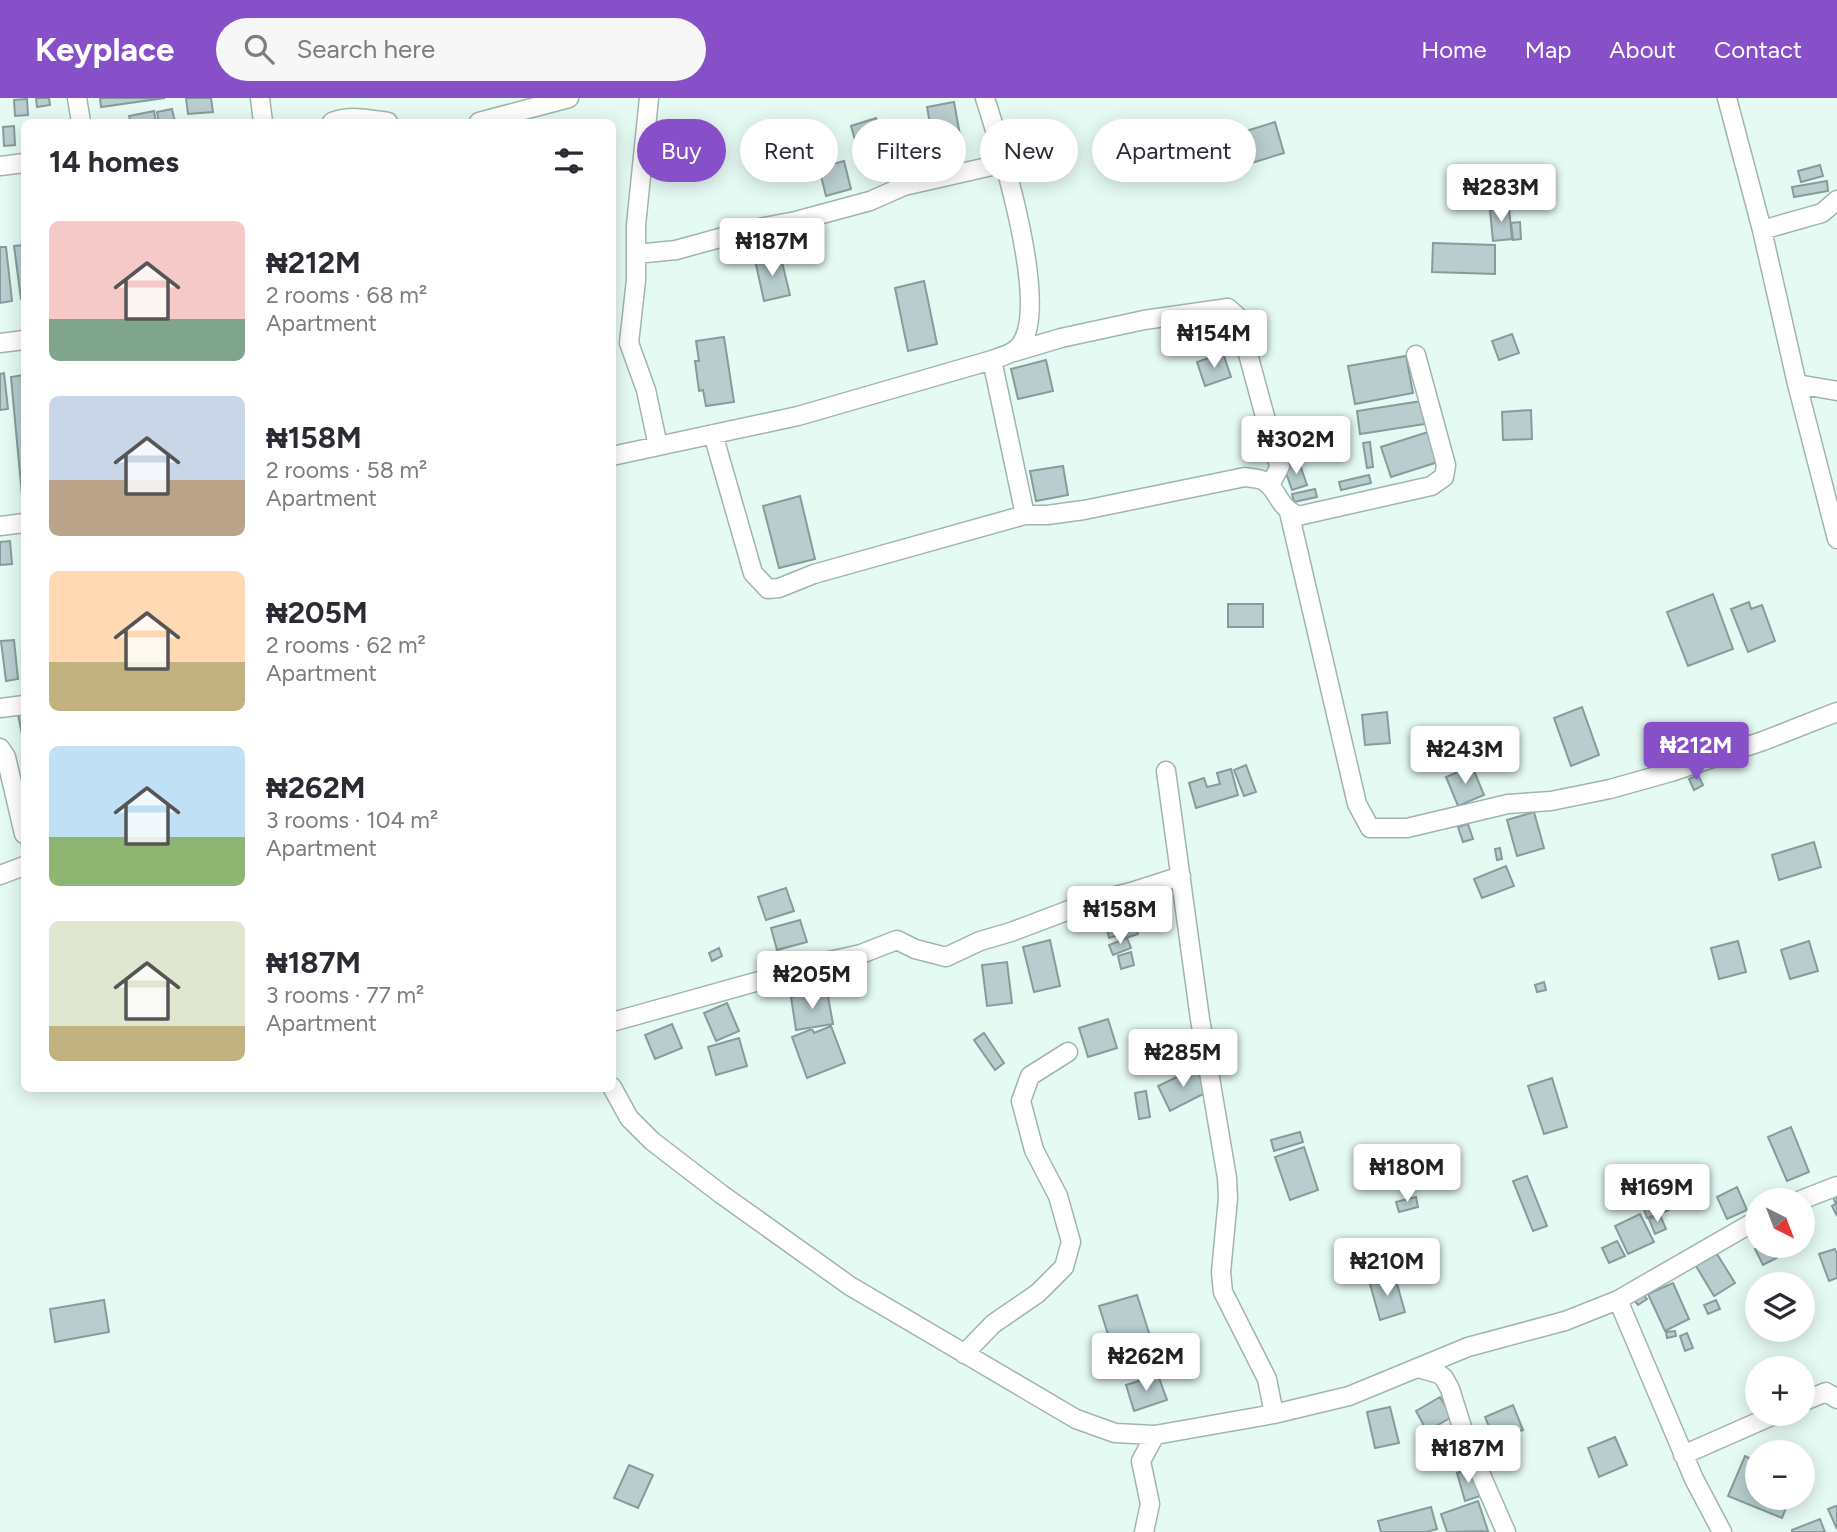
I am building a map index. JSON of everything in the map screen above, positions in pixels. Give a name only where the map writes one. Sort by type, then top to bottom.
[{"type":"street","points":[[77,98],[80,119]]},
{"type":"street","points":[[260,98],[263,119]]},
{"type":"street","points":[[485,119],[512,106],[569,98]]},
{"type":"street","points":[[649,98],[636,225],[636,280],[629,343],[646,390],[658,446]]},
{"type":"street","points":[[985,98],[991,119]]},
{"type":"street","points":[[1727,98],[1837,539]]},
{"type":"street","points":[[341,119],[371,119]]},
{"type":"street","points":[[0,166],[21,163]]},
{"type":"street","points":[[636,254],[676,250],[749,230],[796,221],[870,201],[904,186],[980,169]]},
{"type":"street","points":[[1009,182],[1024,247],[1030,317],[1022,344],[1013,352]]},
{"type":"street","points":[[1762,230],[1822,212],[1837,200]]},
{"type":"street","points":[[616,455],[798,416],[1061,338],[1144,320],[1228,307],[1238,317],[1280,466],[1270,485]]},
{"type":"street","points":[[0,343],[21,340]]},
{"type":"street","points":[[713,434],[752,573],[768,589],[779,588],[814,574],[1025,516],[1084,510],[1245,477],[1260,479],[1270,485],[1281,504],[1298,516],[1430,486],[1444,477],[1446,466],[1416,355]]},
{"type":"street","points":[[992,360],[1025,516]]},
{"type":"street","points":[[1797,384],[1837,391]]},
{"type":"street","points":[[1289,512],[1357,804],[1370,828],[1407,828],[1508,804],[1551,801],[1610,789],[1763,741],[1837,712]]},
{"type":"street","points":[[0,526],[21,523]]},
{"type":"street","points":[[0,708],[21,705]]},
{"type":"street","points":[[0,748],[6,757],[21,821]]},
{"type":"street","points":[[1166,771],[1200,1019],[1227,1178],[1228,1198],[1221,1272],[1223,1292],[1267,1379],[1274,1414]]},
{"type":"street","points":[[0,875],[21,867]]},
{"type":"street","points":[[616,1021],[769,978],[780,972],[861,954],[897,940],[915,949],[946,957],[979,941],[1085,904],[1181,876]]},
{"type":"street","points":[[964,1354],[993,1324],[1038,1293],[1065,1268],[1071,1242],[1058,1196],[1034,1150],[1020,1101],[1030,1076],[1068,1052]]},
{"type":"street","points":[[615,1092],[629,1118],[652,1141],[850,1286],[1076,1419],[1115,1433],[1155,1435],[1274,1414],[1349,1396],[1468,1347],[1565,1321],[1618,1300],[1745,1227]]},
{"type":"street","points":[[1815,1195],[1837,1186]]},
{"type":"street","points":[[1618,1300],[1694,1479],[1722,1532]]},
{"type":"street","points":[[1418,1368],[1439,1374],[1450,1388],[1467,1443],[1506,1532]]},
{"type":"street","points":[[1815,1397],[1826,1392],[1837,1399]]},
{"type":"street","points":[[1684,1455],[1749,1426]]},
{"type":"street","points":[[1144,1532],[1150,1504],[1141,1461],[1155,1435]]},
{"type":"building","points":[[36,98],[49,98],[50,105],[37,107]]},
{"type":"building","points":[[100,98],[165,98],[101,107]]},
{"type":"building","points":[[186,98],[211,98],[213,112],[188,114]]},
{"type":"building","points":[[27,99],[28,115],[15,116],[14,100]]},
{"type":"building","points":[[954,102],[957,119],[929,119],[927,107]]},
{"type":"building","points":[[172,109],[174,119],[158,119],[157,112]]},
{"type":"building","points":[[154,111],[155,119],[130,119],[129,116]]},
{"type":"building","points":[[1275,122],[1284,153],[1256,162],[1256,128]]},
{"type":"building","points":[[14,126],[15,145],[4,146],[3,127]]},
{"type":"building","points":[[844,161],[851,189],[826,196],[822,182],[838,182],[838,163]]},
{"type":"building","points":[[1820,165],[1823,176],[1801,182],[1798,171]]},
{"type":"building","points":[[1827,181],[1828,191],[1794,197],[1792,187]]},
{"type":"building","points":[[1509,208],[1512,239],[1493,241],[1490,210]]},
{"type":"building","points":[[1520,222],[1521,239],[1513,240],[1511,223]]},
{"type":"building","points":[[1433,243],[1495,245],[1495,274],[1432,272]]},
{"type":"building","points":[[21,245],[21,299],[14,246]]},
{"type":"building","points":[[0,247],[6,247],[12,301],[0,303]]},
{"type":"building","points":[[780,254],[790,295],[764,301],[755,260]]},
{"type":"building","points":[[924,281],[937,344],[908,351],[895,288]]},
{"type":"building","points":[[1512,334],[1519,353],[1499,360],[1492,341]]},
{"type":"building","points":[[724,337],[734,402],[706,406],[703,390],[699,391],[695,361],[699,361],[696,341]]},
{"type":"building","points":[[1223,353],[1231,377],[1205,386],[1197,362]]},
{"type":"building","points":[[1406,356],[1413,393],[1355,404],[1348,366]]},
{"type":"building","points":[[1046,360],[1053,391],[1018,399],[1011,369]]},
{"type":"building","points":[[4,373],[8,409],[0,410],[0,374]]},
{"type":"building","points":[[21,375],[21,484],[11,377]]},
{"type":"building","points":[[1422,401],[1425,424],[1360,434],[1357,411]]},
{"type":"building","points":[[1531,410],[1532,439],[1503,440],[1502,412]]},
{"type":"building","points":[[1428,432],[1438,462],[1391,477],[1381,447]]},
{"type":"building","points":[[1370,442],[1373,467],[1367,468],[1363,443]]},
{"type":"building","points":[[1299,462],[1307,485],[1292,490],[1284,467]]},
{"type":"building","points":[[1063,466],[1068,495],[1036,501],[1030,471]]},
{"type":"building","points":[[1369,475],[1371,483],[1341,490],[1339,482]]},
{"type":"building","points":[[1315,489],[1317,497],[1294,502],[1292,494]]},
{"type":"building","points":[[800,496],[815,559],[779,568],[763,506]]},
{"type":"building","points":[[10,541],[12,564],[0,565],[0,542]]},
{"type":"building","points":[[1713,594],[1733,649],[1688,666],[1667,612]]},
{"type":"building","points":[[1749,602],[1751,609],[1762,605],[1775,641],[1748,652],[1731,609]]},
{"type":"building","points":[[1228,604],[1263,604],[1263,627],[1228,627]]},
{"type":"building","points":[[14,640],[18,679],[6,681],[1,641]]},
{"type":"building","points":[[1582,707],[1599,755],[1571,766],[1554,718]]},
{"type":"building","points":[[1387,712],[1390,743],[1365,745],[1362,715]]},
{"type":"building","points":[[1466,727],[1474,757],[1444,766],[1436,736]]},
{"type":"building","points":[[1246,765],[1256,792],[1244,796],[1234,770]]},
{"type":"building","points":[[1472,766],[1484,795],[1458,806],[1446,777]]},
{"type":"building","points":[[1231,769],[1238,795],[1196,808],[1189,783],[1204,778],[1207,787],[1220,784],[1217,773]]},
{"type":"building","points":[[1698,775],[1703,785],[1694,790],[1689,779]]},
{"type":"building","points":[[1534,812],[1544,848],[1517,856],[1507,820]]},
{"type":"building","points":[[1468,824],[1473,839],[1463,842],[1458,827]]},
{"type":"building","points":[[1814,842],[1821,867],[1779,880],[1772,855]]},
{"type":"building","points":[[1500,848],[1502,859],[1497,860],[1495,849]]},
{"type":"building","points":[[1506,866],[1514,886],[1482,898],[1474,879]]},
{"type":"building","points":[[786,888],[794,911],[766,920],[758,897]]},
{"type":"building","points":[[800,920],[807,942],[777,950],[771,928]]},
{"type":"building","points":[[1134,921],[1138,934],[1126,938],[1121,925]]},
{"type":"building","points":[[1116,927],[1119,935],[1109,938],[1107,929]]},
{"type":"building","points":[[1127,938],[1131,948],[1113,955],[1109,945]]},
{"type":"building","points":[[1050,940],[1060,986],[1034,992],[1023,947]]},
{"type":"building","points":[[1738,941],[1746,972],[1719,979],[1711,948]]},
{"type":"building","points":[[1809,941],[1818,971],[1790,979],[1781,950]]},
{"type":"building","points":[[719,948],[722,956],[712,961],[709,953]]},
{"type":"building","points":[[1131,952],[1134,965],[1121,969],[1118,956]]},
{"type":"building","points":[[1007,962],[1012,1003],[987,1006],[982,965]]},
{"type":"building","points":[[1544,982],[1546,990],[1537,992],[1535,985]]},
{"type":"building","points":[[827,991],[833,1024],[796,1030],[791,997]]},
{"type":"building","points":[[727,1003],[739,1031],[716,1041],[704,1013]]},
{"type":"building","points":[[1108,1019],[1117,1048],[1088,1057],[1079,1028]]},
{"type":"building","points":[[672,1024],[682,1048],[655,1059],[645,1035]]},
{"type":"building","points":[[831,1026],[845,1063],[807,1078],[792,1037],[812,1029],[814,1033]]},
{"type":"building","points":[[984,1033],[1004,1063],[995,1070],[974,1040]]},
{"type":"building","points":[[739,1038],[747,1066],[716,1075],[708,1047]]},
{"type":"building","points":[[1196,1068],[1207,1092],[1170,1111],[1158,1086]]},
{"type":"building","points":[[1552,1078],[1567,1127],[1544,1134],[1528,1086]]},
{"type":"building","points":[[1146,1091],[1150,1117],[1139,1119],[1135,1093]]},
{"type":"building","points":[[1791,1127],[1809,1172],[1787,1181],[1768,1137]]},
{"type":"building","points":[[1300,1132],[1303,1142],[1274,1151],[1271,1140]]},
{"type":"building","points":[[1304,1147],[1318,1190],[1290,1200],[1275,1157]]},
{"type":"building","points":[[1654,1168],[1669,1210],[1647,1218],[1632,1175]]},
{"type":"building","points":[[1527,1176],[1547,1226],[1533,1231],[1513,1181]]},
{"type":"building","points":[[1737,1187],[1745,1211],[1727,1219],[1717,1197]]},
{"type":"building","points":[[1837,1190],[1837,1216],[1832,1206],[1836,1204],[1831,1193]]},
{"type":"building","points":[[1416,1197],[1418,1207],[1399,1212],[1396,1202]]},
{"type":"building","points":[[1640,1214],[1654,1242],[1628,1254],[1615,1226]]},
{"type":"building","points":[[1660,1215],[1666,1229],[1655,1234],[1649,1219]]},
{"type":"building","points":[[1617,1241],[1625,1256],[1609,1263],[1602,1248]]},
{"type":"building","points":[[1835,1249],[1837,1278],[1829,1281],[1819,1254]]},
{"type":"building","points":[[1717,1254],[1735,1283],[1714,1296],[1696,1266]]},
{"type":"building","points":[[1760,1258],[1776,1258],[1763,1265]]},
{"type":"building","points":[[1431,1260],[1434,1270],[1424,1272],[1421,1263]]},
{"type":"building","points":[[1395,1277],[1405,1312],[1380,1320],[1370,1284]]},
{"type":"building","points":[[1673,1283],[1689,1319],[1665,1331],[1648,1294]]},
{"type":"building","points":[[1642,1293],[1647,1299],[1638,1305],[1633,1299]]},
{"type":"building","points":[[1137,1295],[1150,1336],[1112,1347],[1099,1306]]},
{"type":"building","points":[[104,1300],[109,1332],[55,1342],[50,1309]]},
{"type":"building","points":[[1716,1300],[1720,1309],[1708,1314],[1704,1305]]},
{"type":"building","points":[[1675,1331],[1676,1336],[1667,1338],[1666,1332]]},
{"type":"building","points":[[1687,1333],[1693,1348],[1685,1351],[1680,1336]]},
{"type":"building","points":[[1158,1375],[1167,1400],[1134,1411],[1126,1385]]},
{"type":"building","points":[[1440,1397],[1452,1417],[1427,1431],[1416,1411]]},
{"type":"building","points":[[1513,1405],[1523,1430],[1495,1441],[1485,1417]]},
{"type":"building","points":[[1390,1407],[1399,1443],[1375,1448],[1367,1412]]},
{"type":"building","points":[[1454,1425],[1459,1435],[1436,1447],[1430,1437]]},
{"type":"building","points":[[1615,1437],[1627,1465],[1599,1477],[1588,1448]]},
{"type":"building","points":[[1745,1456],[1745,1503],[1728,1496]]},
{"type":"building","points":[[629,1465],[653,1475],[638,1508],[614,1498]]},
{"type":"building","points":[[1471,1468],[1480,1496],[1465,1501],[1457,1473]]},
{"type":"building","points":[[1478,1501],[1488,1531],[1447,1532],[1441,1514]]},
{"type":"building","points":[[1431,1507],[1437,1529],[1426,1532],[1381,1532],[1378,1521]]},
{"type":"building","points":[[1837,1507],[1837,1529],[1828,1509]]},
{"type":"building","points":[[1762,1510],[1785,1510],[1782,1518]]},
{"type":"building","points":[[1820,1519],[1825,1532],[1792,1532],[1792,1530]]}]
